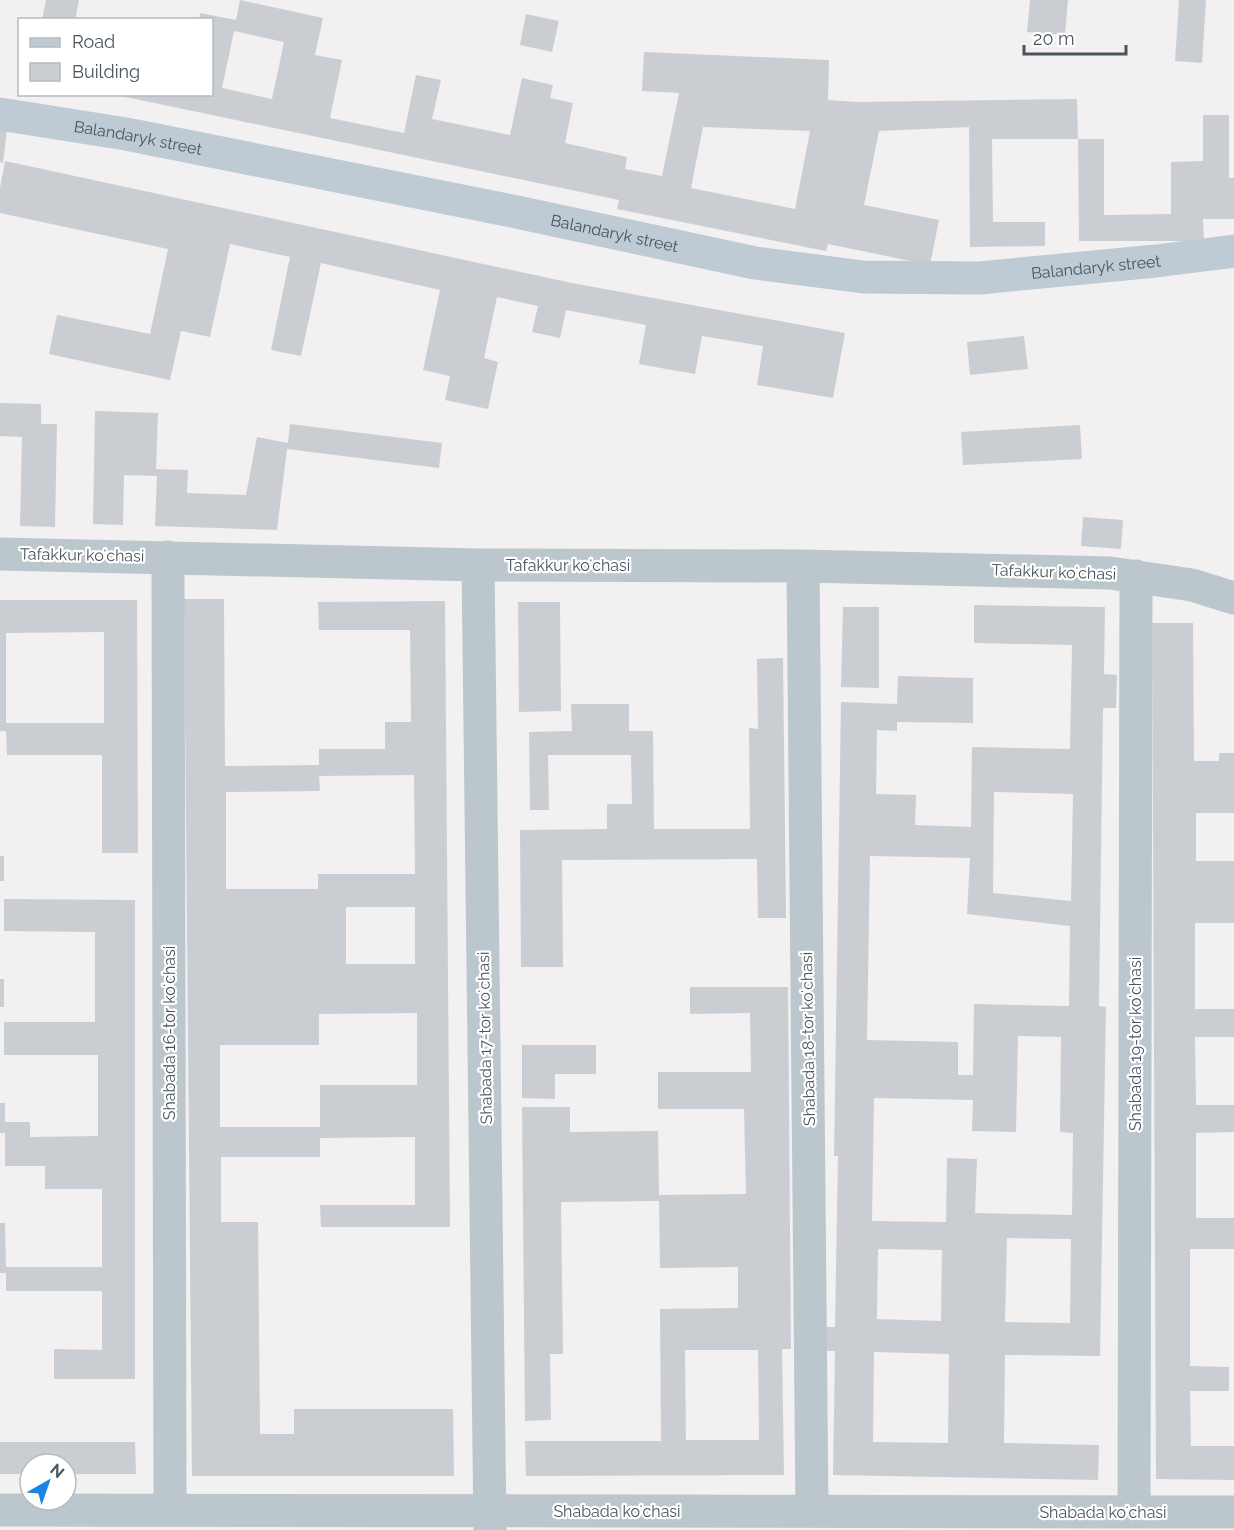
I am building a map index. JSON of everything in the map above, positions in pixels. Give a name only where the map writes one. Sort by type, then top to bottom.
[{"type":"street","name":"Balandaryk street","points":[[0,114],[138,136],[512,211],[755,263],[863,277],[979,278],[1156,261],[1234,250]]},
{"type":"street","name":"Tafakkur koʻchasi","points":[[0,554],[168,556],[478,565],[803,566],[1110,573],[1192,585],[1234,598]]},
{"type":"street","name":"Shabada 16-tor koʻchasi","points":[[168,556],[181,1517]]},
{"type":"street","name":"Shabada 17-tor koʻchasi","points":[[478,565],[490,1521]]},
{"type":"street","name":"Shabada 18-tor koʻchasi","points":[[794,1518],[803,566]]},
{"type":"street","name":"Shabada 19-tor koʻchasi","points":[[1134,1512],[1136,576]]},
{"type":"street","name":"Shabada koʻchasi","points":[[0,1510],[181,1517],[490,1521],[794,1518],[1097,1521],[1134,1512],[1234,1512]]},
{"type":"building","points":[[46,0],[79,0],[75,18],[42,18]]},
{"type":"building","points":[[240,0],[323,18],[315,55],[342,60],[330,118],[404,133],[416,75],[441,80],[432,119],[510,135],[522,78],[553,85],[550,98],[573,103],[565,143],[627,157],[625,169],[662,176],[679,93],[642,91],[644,52],[829,60],[828,100],[856,102],[1077,99],[1078,139],[992,139],[993,222],[1045,222],[1045,246],[970,247],[969,127],[879,131],[864,205],[939,220],[930,265],[828,244],[826,251],[617,209],[619,200],[121,96],[213,96],[213,18],[199,18],[200,13],[236,20]],"holes":[[[234,31],[284,42],[272,99],[222,88]],[[703,127],[810,131],[795,209],[691,188]]]},
{"type":"building","points":[[1030,0],[1068,0],[1065,35],[1027,32]]},
{"type":"building","points":[[1179,0],[1206,0],[1202,63],[1175,61]]},
{"type":"building","points":[[526,14],[559,21],[552,52],[520,45]]},
{"type":"building","points":[[1203,115],[1229,115],[1229,178],[1234,178],[1234,219],[1203,219],[1204,241],[1079,241],[1078,139],[1104,139],[1104,215],[1171,214],[1171,162],[1203,161]]},
{"type":"building","points":[[0,129],[7,130],[3,163],[0,162]]},
{"type":"building","points":[[5,161],[572,283],[845,333],[833,398],[757,385],[763,346],[702,336],[695,374],[666,369],[639,364],[646,325],[566,310],[560,338],[532,332],[538,306],[497,297],[484,358],[498,362],[488,409],[445,400],[450,376],[423,370],[440,290],[321,263],[301,356],[271,350],[290,257],[230,244],[210,337],[181,331],[170,380],[49,354],[57,315],[150,334],[168,249],[0,213],[0,188]]},
{"type":"building","points":[[1024,336],[1028,369],[970,375],[967,342]]},
{"type":"building","points":[[0,403],[41,404],[41,424],[57,424],[55,527],[20,526],[22,437],[0,436]]},
{"type":"building","points":[[95,411],[158,413],[156,469],[188,470],[187,493],[246,495],[257,437],[288,443],[290,424],[442,443],[439,468],[287,449],[277,530],[155,526],[157,476],[124,475],[123,525],[93,524]]},
{"type":"building","points":[[1080,425],[1082,459],[963,465],[961,432]]},
{"type":"building","points":[[1083,517],[1123,520],[1121,549],[1081,546]]},
{"type":"building","points":[[184,599],[224,599],[225,766],[319,765],[319,749],[385,749],[385,722],[411,722],[410,630],[319,630],[318,602],[445,601],[450,1227],[321,1227],[320,1205],[415,1205],[415,1137],[320,1138],[320,1157],[221,1157],[221,1222],[258,1222],[260,1434],[294,1434],[294,1409],[453,1409],[454,1476],[192,1476]],"holes":[[[414,775],[415,874],[318,874],[318,889],[226,889],[226,792],[320,791],[319,776]],[[346,907],[415,907],[415,964],[346,964]],[[417,1013],[417,1085],[320,1085],[320,1127],[220,1127],[220,1045],[319,1045],[319,1014]]]},
{"type":"building","points":[[0,600],[137,600],[138,853],[102,853],[102,755],[7,755],[6,731],[0,731]],"holes":[[[104,632],[104,723],[6,723],[6,633]]]},
{"type":"building","points":[[518,602],[560,602],[561,711],[519,712]]},
{"type":"building","points":[[974,605],[1105,607],[1104,674],[1117,675],[1116,708],[1103,708],[1099,1006],[1106,1007],[1100,1356],[1005,1355],[1004,1443],[1099,1445],[1098,1480],[833,1475],[835,1351],[826,1351],[826,1327],[835,1327],[838,1156],[834,1156],[841,702],[897,704],[898,676],[973,678],[973,723],[897,722],[897,731],[877,730],[876,794],[916,795],[915,825],[971,827],[972,747],[1070,749],[1072,645],[974,643]],"holes":[[[994,792],[1073,794],[1071,901],[993,893]],[[870,856],[970,858],[967,914],[1070,926],[1069,1006],[974,1004],[973,1075],[958,1075],[958,1042],[867,1040]],[[1018,1036],[1061,1037],[1060,1132],[1073,1133],[1072,1215],[975,1213],[977,1159],[947,1158],[946,1222],[872,1221],[874,1098],[973,1100],[972,1131],[1016,1132]],[[1007,1238],[1071,1239],[1070,1323],[1005,1322]],[[878,1249],[942,1250],[941,1321],[877,1319]],[[874,1352],[949,1354],[948,1443],[873,1442]]]},
{"type":"building","points":[[843,607],[879,607],[879,688],[841,687]]},
{"type":"building","points":[[1152,623],[1193,623],[1194,761],[1219,761],[1219,753],[1234,753],[1234,813],[1196,813],[1196,861],[1234,861],[1234,923],[1195,923],[1195,1009],[1234,1009],[1234,1037],[1195,1037],[1196,1105],[1234,1105],[1234,1132],[1196,1133],[1196,1218],[1234,1218],[1234,1249],[1190,1249],[1190,1366],[1229,1367],[1229,1391],[1190,1391],[1191,1446],[1234,1446],[1234,1480],[1156,1479]]},
{"type":"building","points":[[783,658],[786,918],[758,918],[757,859],[562,860],[563,967],[521,967],[520,830],[607,829],[607,804],[632,804],[631,755],[548,755],[549,810],[530,810],[529,732],[572,731],[571,704],[629,704],[629,731],[653,731],[654,829],[750,829],[749,728],[758,729],[757,659]]},
{"type":"building","points":[[0,856],[4,856],[4,881],[0,881]]},
{"type":"building","points":[[4,899],[135,900],[135,1379],[54,1379],[54,1349],[102,1350],[102,1291],[6,1291],[6,1273],[0,1273],[0,1223],[5,1223],[6,1267],[102,1267],[102,1189],[45,1189],[45,1166],[5,1166],[5,1133],[0,1133],[0,1103],[5,1103],[5,1122],[30,1122],[30,1137],[98,1136],[98,1055],[4,1055],[4,1022],[95,1022],[95,932],[4,931]]},
{"type":"building","points":[[0,979],[4,979],[4,1007],[0,1007]]},
{"type":"building","points":[[690,987],[788,987],[791,1349],[782,1349],[784,1475],[526,1476],[525,1441],[661,1441],[660,1309],[738,1308],[738,1267],[660,1268],[659,1201],[561,1202],[563,1354],[550,1354],[551,1420],[525,1421],[522,1107],[570,1107],[570,1132],[658,1131],[659,1195],[746,1194],[744,1109],[658,1109],[658,1072],[751,1072],[750,1013],[690,1014]],"holes":[[[685,1350],[758,1350],[759,1440],[686,1440]]]},
{"type":"building","points":[[522,1045],[596,1045],[596,1074],[555,1074],[555,1099],[522,1098]]},
{"type":"building","points":[[0,1442],[135,1442],[136,1474],[78,1474],[78,1452],[18,1452],[18,1474],[0,1474]]}]
